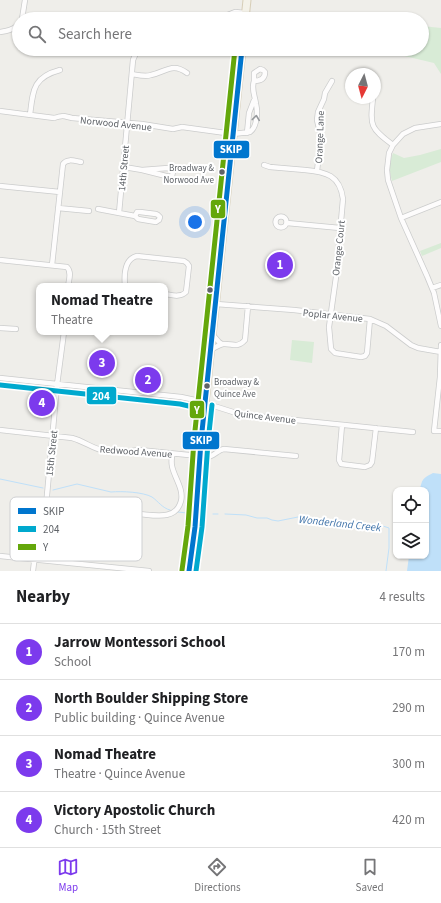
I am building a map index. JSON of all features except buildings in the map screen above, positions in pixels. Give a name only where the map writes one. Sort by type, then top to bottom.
[{"type":"main road","points":[[246,12],[247,0]]},
{"type":"main road","points":[[188,571],[195,527],[205,404],[241,56]]},
{"type":"street","points":[[24,12],[25,0]]},
{"type":"street","points":[[0,32],[12,29]]},
{"type":"street","name":"14th Street","points":[[119,214],[134,56]]},
{"type":"street","points":[[132,74],[149,76],[171,68],[180,68],[187,73]]},
{"type":"street","points":[[30,115],[33,94],[38,83],[47,75],[60,70]]},
{"type":"street","points":[[247,133],[253,130],[257,105],[252,89],[254,81]]},
{"type":"street","name":"Orange Lane","points":[[317,171],[321,137],[317,120],[318,112],[325,93],[332,81]]},
{"type":"street","points":[[247,133],[249,113],[255,98]]},
{"type":"street","points":[[372,104],[372,123],[375,130],[379,135],[393,145]]},
{"type":"street","name":"Norwood Avenue","points":[[0,111],[54,118],[64,116],[173,129],[182,127],[233,134],[247,133]]},
{"type":"street","points":[[441,124],[415,128],[398,139],[389,152],[386,170],[401,218],[432,288],[441,326]]},
{"type":"street","points":[[52,266],[63,164],[68,160],[81,162]]},
{"type":"street","points":[[264,164],[270,167],[317,171]]},
{"type":"street","points":[[124,167],[168,177],[172,176],[173,172],[168,168],[142,170]]},
{"type":"street","name":"Orange Court","points":[[317,171],[327,174],[338,183],[343,199],[336,277],[329,327],[332,349],[334,353],[360,357],[365,356],[367,353],[370,319]]},
{"type":"street","points":[[0,186],[60,192]]},
{"type":"street","points":[[401,218],[441,202]]},
{"type":"street","points":[[58,208],[89,211]]},
{"type":"street","points":[[98,209],[135,216],[138,219],[153,222],[159,220],[160,217],[156,214],[140,212],[138,212],[135,216]]},
{"type":"street","points":[[287,223],[340,228]]},
{"type":"street","points":[[125,283],[126,266],[133,256],[184,261],[189,266],[186,292],[181,296],[168,294]]},
{"type":"street","points":[[0,260],[67,267],[70,272],[68,283]]},
{"type":"street","points":[[432,288],[441,285]]},
{"type":"street","name":"Poplar Avenue","points":[[216,304],[370,319],[386,326],[411,345],[418,348],[441,352]]},
{"type":"street","points":[[211,350],[222,344],[237,345],[245,340],[248,306]]},
{"type":"street","points":[[0,328],[16,330]]},
{"type":"street","points":[[212,334],[222,344]]},
{"type":"street","name":"15th Street","points":[[47,497],[57,385],[64,335]]},
{"type":"street","points":[[441,345],[440,376],[434,430],[441,431]]},
{"type":"street","name":"Quince Avenue","points":[[0,378],[181,397],[246,415],[413,432]]},
{"type":"street","points":[[342,424],[339,463],[365,467],[370,465],[372,462],[376,428]]},
{"type":"street","name":"Redwood Avenue","points":[[0,430],[77,439],[97,449],[105,451],[121,452],[133,450],[208,457],[224,449],[296,456]]},
{"type":"street","points":[[142,514],[162,516],[168,515],[177,509],[182,495],[172,467],[172,454]]},
{"type":"street","points":[[0,556],[10,557]]},
{"type":"street","name":"15th Street","points":[[33,571],[34,561]]},
{"type":"street","points":[[53,561],[149,571]]},
{"type":"green space","points":[[429,27],[441,28],[441,74],[434,63],[404,56],[429,56]]},
{"type":"green space","points":[[441,149],[441,162],[392,181],[390,167],[393,153],[404,158]]},
{"type":"green space","points":[[441,243],[441,248],[422,256],[420,251]]},
{"type":"green space","points":[[292,340],[314,342],[312,363],[290,360]]},
{"type":"water","points":[[433,473],[441,474],[441,571],[407,571],[409,559],[429,559],[429,487],[420,487],[421,483],[427,476]]},
{"type":"waterway","name":"Wonderland Creek","points":[[0,479],[43,488]]},
{"type":"waterway","name":"Wonderland Creek","points":[[53,490],[77,484],[111,492],[138,493],[152,497],[162,506],[170,510]]},
{"type":"waterway","name":"Wonderland Creek","points":[[178,512],[187,513]]},
{"type":"waterway","name":"Wonderland Creek","points":[[213,514],[218,514]]},
{"type":"waterway","name":"Wonderland Creek","points":[[225,514],[246,515],[278,521],[298,517],[325,523],[365,524],[389,528],[389,548],[386,571]]},
{"type":"transit line","name":"Y","points":[[182,570],[188,526],[194,440],[234,56]]},
{"type":"transit line","name":"SKIP","points":[[189,571],[195,527],[201,441],[241,56]]},
{"type":"transit line","name":"204","points":[[0,385],[180,404],[202,410]]},
{"type":"transit line","name":"204","points":[[196,571],[202,527],[212,405]]},
{"type":"place","name":"Broadway & Norwood Ave","points":[[222,172]]},
{"type":"place","name":"Jarrow Montessori School","points":[[280,265]]},
{"type":"place","name":"Nomad Theatre","points":[[102,363]]},
{"type":"place","name":"North Boulder Shipping Store","points":[[148,380]]},
{"type":"place","name":"Broadway & Quince Ave","points":[[207,386]]},
{"type":"place","name":"Victory Apostolic Church","points":[[42,403]]}]
